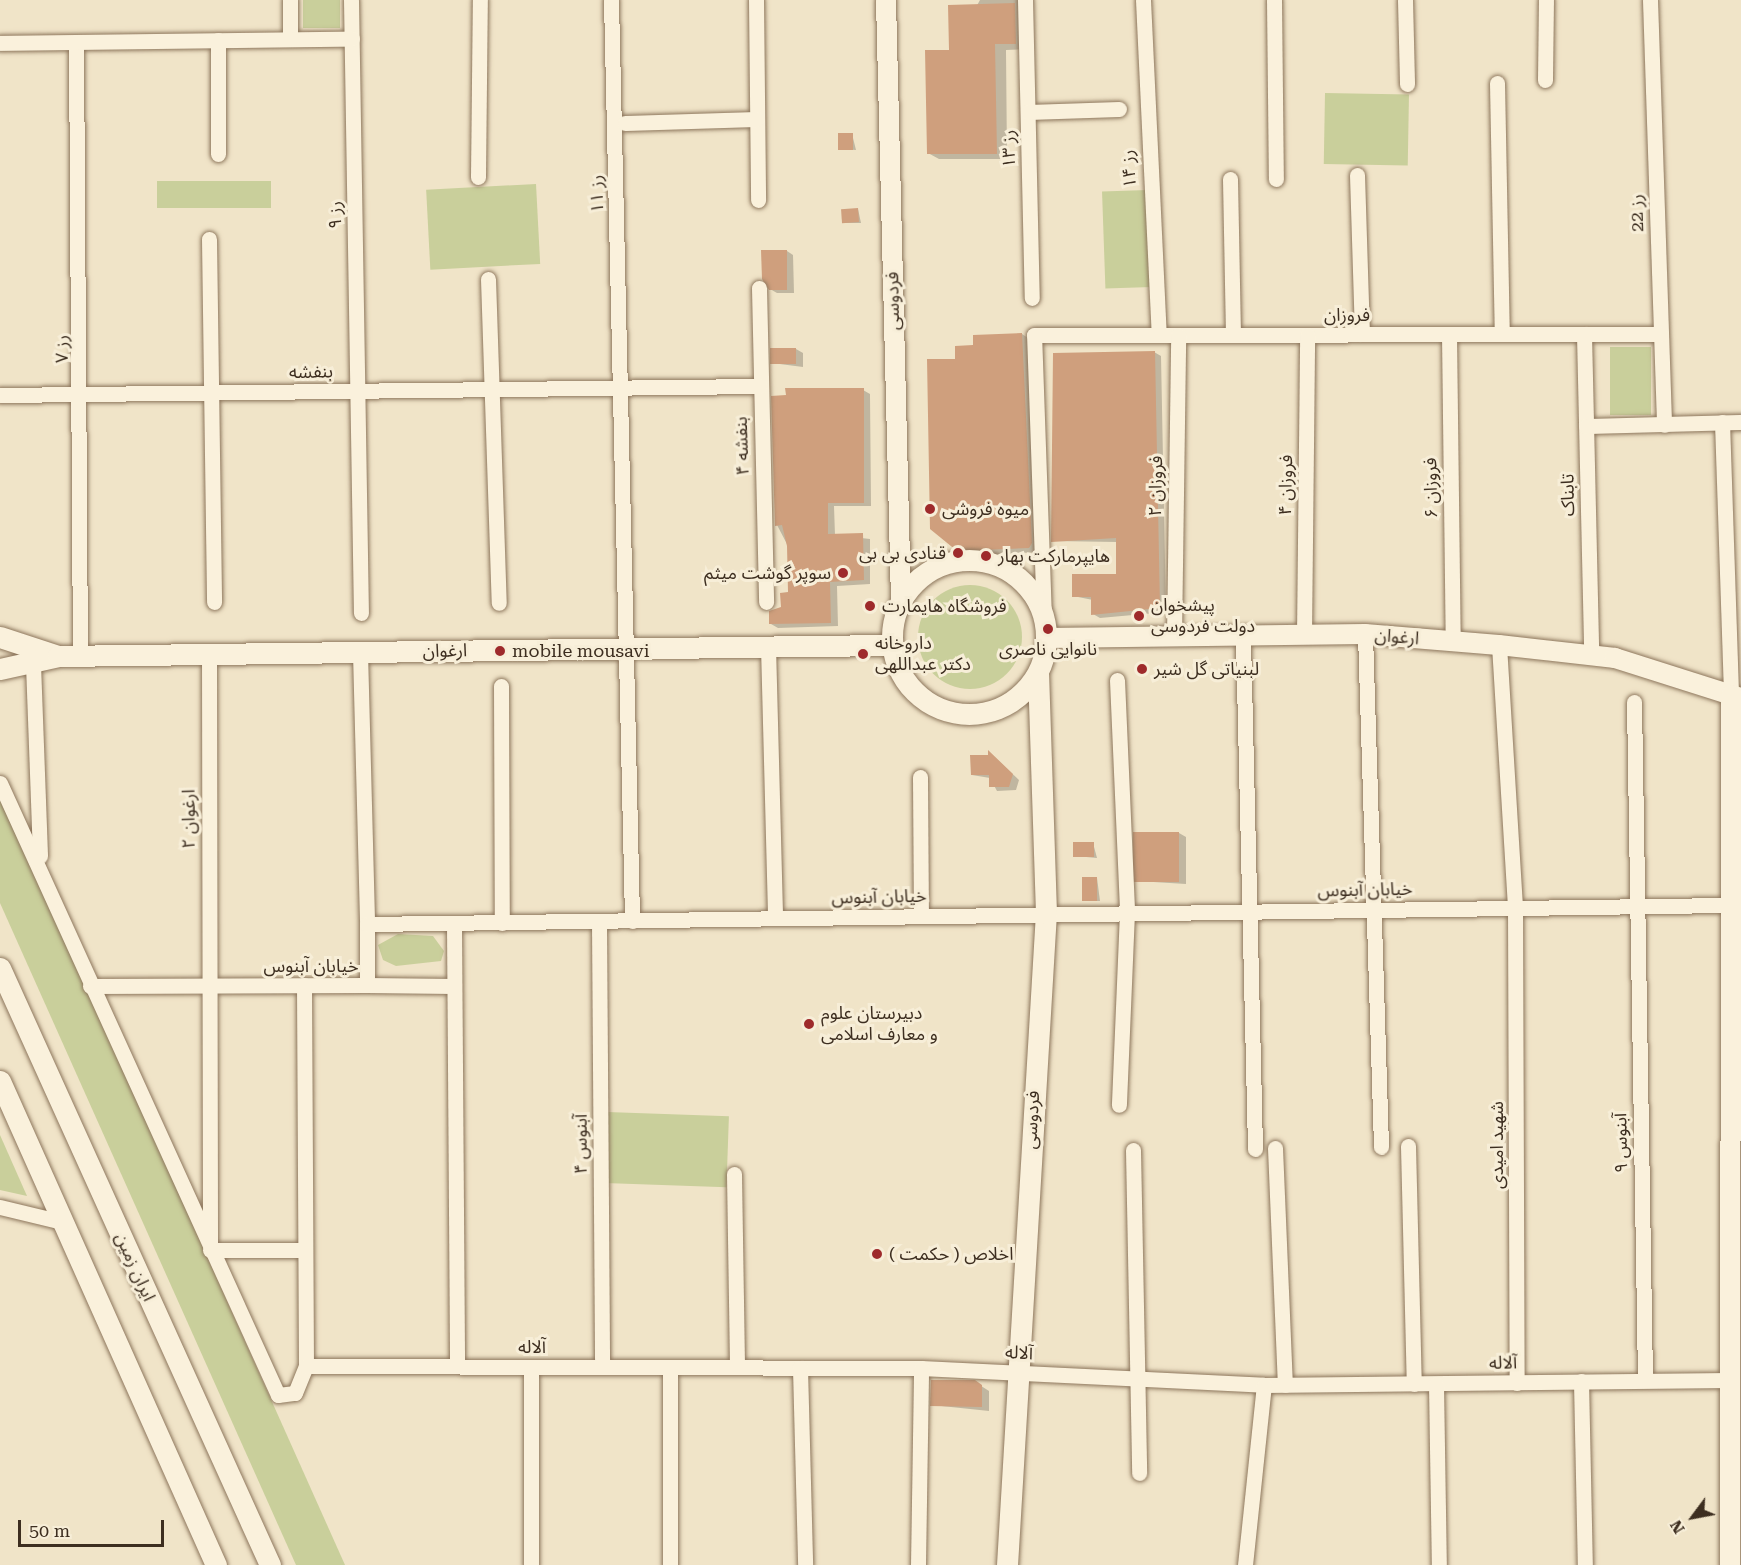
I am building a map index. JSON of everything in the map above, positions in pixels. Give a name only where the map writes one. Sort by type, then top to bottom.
[{"type":"main road","points":[[979,560],[1021,579],[1046,628],[1038,674],[1007,705],[965,715],[924,700],[898,666],[892,645],[901,601],[933,568],[979,560]]},
{"type":"main road","points":[[0,637],[58,656]]},
{"type":"main road","name":"ارغوان","points":[[0,669],[33,664],[58,656],[892,645]]},
{"type":"main road","name":"فردوسی","points":[[1007,1565],[1046,913],[1038,674]]},
{"type":"main road","name":"ایران زمین","points":[[0,968],[270,1565]]},
{"type":"main road","points":[[0,1082],[216,1565]]},
{"type":"street","points":[[290,0],[290,39]]},
{"type":"street","name":"رز ۹","points":[[351,0],[355,391],[361,613]]},
{"type":"street","points":[[478,177],[480,0]]},
{"type":"street","name":"رز ۱۱","points":[[611,0],[622,388]]},
{"type":"street","points":[[756,0],[758,200]]},
{"type":"street","name":"فردوسی","points":[[886,0],[901,601]]},
{"type":"street","name":"رز ۱۳","points":[[1025,0],[1032,297]]},
{"type":"street","name":"رز ۱۴","points":[[1143,0],[1159,335]]},
{"type":"street","points":[[1274,0],[1276,179]]},
{"type":"street","points":[[1405,0],[1407,84]]},
{"type":"street","points":[[1545,80],[1546,0]]},
{"type":"street","name":"رز 22","points":[[1650,0],[1664,424]]},
{"type":"street","points":[[0,43],[352,39]]},
{"type":"street","points":[[218,40],[218,154]]},
{"type":"street","name":"رز ۷","points":[[76,42],[82,394],[80,656]]},
{"type":"street","points":[[1497,83],[1502,334]]},
{"type":"street","points":[[1028,112],[1119,109]]},
{"type":"street","points":[[625,123],[757,119]]},
{"type":"street","points":[[1357,176],[1362,334]]},
{"type":"street","points":[[1230,179],[1233,335]]},
{"type":"street","points":[[209,239],[213,393],[214,602]]},
{"type":"street","points":[[488,279],[488,389],[499,603]]},
{"type":"street","name":"بنفشه ۴","points":[[759,288],[759,386],[766,602]]},
{"type":"street","name":"فروزان ۶","points":[[1449,334],[1453,641]]},
{"type":"street","name":"تابناک","points":[[1584,334],[1591,654]]},
{"type":"street","name":"فروزان","points":[[1046,628],[1034,335],[1660,334]]},
{"type":"street","name":"فروزان ۲","points":[[1174,637],[1178,335]]},
{"type":"street","name":"فروزان ۴","points":[[1304,636],[1307,335]]},
{"type":"street","name":"بنفشه","points":[[0,396],[759,386]]},
{"type":"street","points":[[622,388],[629,648],[632,921]]},
{"type":"street","points":[[1722,422],[1736,696],[1731,905],[1736,1149],[1730,1380],[1730,1565]]},
{"type":"street","points":[[1586,426],[1741,422]]},
{"type":"street","name":"ارغوان","points":[[1046,628],[1174,637],[1243,639],[1365,634],[1591,654],[1736,696]]},
{"type":"street","points":[[1365,634],[1382,1147]]},
{"type":"street","points":[[1243,639],[1255,1149]]},
{"type":"street","name":"شهید امیدی","points":[[1499,645],[1515,907],[1518,1383]]},
{"type":"street","points":[[768,646],[775,918]]},
{"type":"street","points":[[360,652],[367,924]]},
{"type":"street","name":"ارغوان ۲","points":[[209,654],[207,984],[210,1250]]},
{"type":"street","points":[[33,664],[40,862]]},
{"type":"street","points":[[1117,680],[1127,912],[1119,1105]]},
{"type":"street","points":[[501,686],[502,923]]},
{"type":"street","name":"آبنوس ۹","points":[[1634,702],[1645,1380]]},
{"type":"street","points":[[920,777],[921,915]]},
{"type":"street","points":[[0,783],[40,862],[90,986],[278,1395],[295,1393],[306,1365],[304,985]]},
{"type":"street","name":"خیابان آبنوس","points":[[90,986],[207,984],[367,986],[367,924],[1731,905]]},
{"type":"street","name":"آبنوس ۴","points":[[599,922],[602,1367]]},
{"type":"street","points":[[454,924],[457,1366]]},
{"type":"street","points":[[367,986],[454,986]]},
{"type":"street","points":[[1408,1146],[1414,1383]]},
{"type":"street","points":[[1275,1148],[1284,1385]]},
{"type":"street","points":[[1133,1150],[1140,1379],[1139,1473]]},
{"type":"street","points":[[734,1174],[737,1368]]},
{"type":"street","points":[[0,1207],[62,1222]]},
{"type":"street","points":[[210,1250],[305,1250]]},
{"type":"street","name":"آلاله","points":[[306,1365],[921,1368],[1264,1385],[1730,1380]]},
{"type":"street","points":[[531,1367],[531,1565]]},
{"type":"street","points":[[670,1367],[670,1565]]},
{"type":"street","points":[[800,1368],[805,1565]]},
{"type":"street","points":[[918,1565],[921,1368]]},
{"type":"street","points":[[1581,1381],[1585,1565]]},
{"type":"street","points":[[1436,1384],[1439,1565]]},
{"type":"street","points":[[1245,1565],[1264,1385]]},
{"type":"green space","points":[[303,0],[340,0],[340,28],[303,28]]},
{"type":"green space","points":[[1325,93],[1409,94],[1408,165],[1324,164]]},
{"type":"green space","points":[[157,181],[271,181],[271,208],[157,208]]},
{"type":"green space","points":[[536,184],[540,264],[430,270],[426,190]]},
{"type":"green space","points":[[1148,190],[1151,287],[1105,289],[1102,192]]},
{"type":"green space","points":[[1610,347],[1651,347],[1651,415],[1610,415]]},
{"type":"green space","points":[[970,585],[990,589],[1007,600],[1018,617],[1022,637],[1018,657],[1007,674],[990,685],[970,689],[950,685],[933,674],[922,657],[918,637],[922,617],[933,600],[950,589]]},
{"type":"green space","points":[[0,797],[345,1565],[296,1565],[0,903]]},
{"type":"green space","points":[[398,934],[433,936],[444,951],[441,961],[396,966],[383,960],[378,945]]},
{"type":"green space","points":[[607,1112],[729,1116],[726,1187],[605,1183]]},
{"type":"green space","points":[[0,1135],[27,1196],[0,1190]]},
{"type":"building","points":[[1015,3],[1016,44],[995,44],[997,154],[927,154],[925,50],[949,50],[948,5]]},
{"type":"building","points":[[838,133],[853,133],[853,150],[838,150]]},
{"type":"building","points":[[858,208],[859,222],[842,223],[841,209]]},
{"type":"building","points":[[761,250],[787,250],[787,290],[769,290],[762,279]]},
{"type":"building","points":[[1022,333],[1032,543],[1029,548],[957,551],[930,529],[927,359],[955,359],[955,346],[973,345],[973,335]]},
{"type":"building","points":[[770,348],[796,348],[796,364],[770,364]]},
{"type":"building","points":[[1155,351],[1160,608],[1091,615],[1091,597],[1072,597],[1072,574],[1116,574],[1116,538],[1051,542],[1053,353]]},
{"type":"building","points":[[785,388],[864,388],[864,503],[828,503],[828,534],[863,533],[864,580],[830,582],[831,623],[769,624],[769,611],[781,607],[780,593],[788,592],[787,546],[782,525],[775,526],[771,396],[786,395]]},
{"type":"building","points":[[988,750],[1013,774],[1009,787],[989,787],[989,775],[971,775],[970,755],[988,755]]},
{"type":"building","points":[[1133,832],[1179,832],[1179,882],[1133,882]]},
{"type":"building","points":[[1073,842],[1094,842],[1094,857],[1073,857]]},
{"type":"building","points":[[1082,877],[1097,877],[1097,901],[1082,901]]},
{"type":"building","points":[[931,1380],[975,1380],[982,1385],[982,1407],[930,1406]]},
{"type":"place","name":"میوه فروشی","points":[[930,509]]},
{"type":"place","name":"قنادی بی بی","points":[[958,553]]},
{"type":"place","name":"هایپرمارکت بهار","points":[[986,556]]},
{"type":"place","name":"سوپر گوشت میثم","points":[[843,573]]},
{"type":"place","name":"فروشگاه هایمارت","points":[[870,606]]},
{"type":"place","name":"پیشخوان دولت فردوسی","points":[[1139,616]]},
{"type":"place","name":"نانوایی ناصری","points":[[1048,629]]},
{"type":"place","name":"mobile mousavi","points":[[500,651]]},
{"type":"place","name":"داروخانه دکتر عبداللهی","points":[[863,654]]},
{"type":"place","name":"لبنیاتی گل شیر","points":[[1142,669]]},
{"type":"place","name":"دبیرستان علوم و معارف اسلامی","points":[[809,1024]]},
{"type":"place","name":"اخلاص ( حکمت )","points":[[877,1254]]}]
